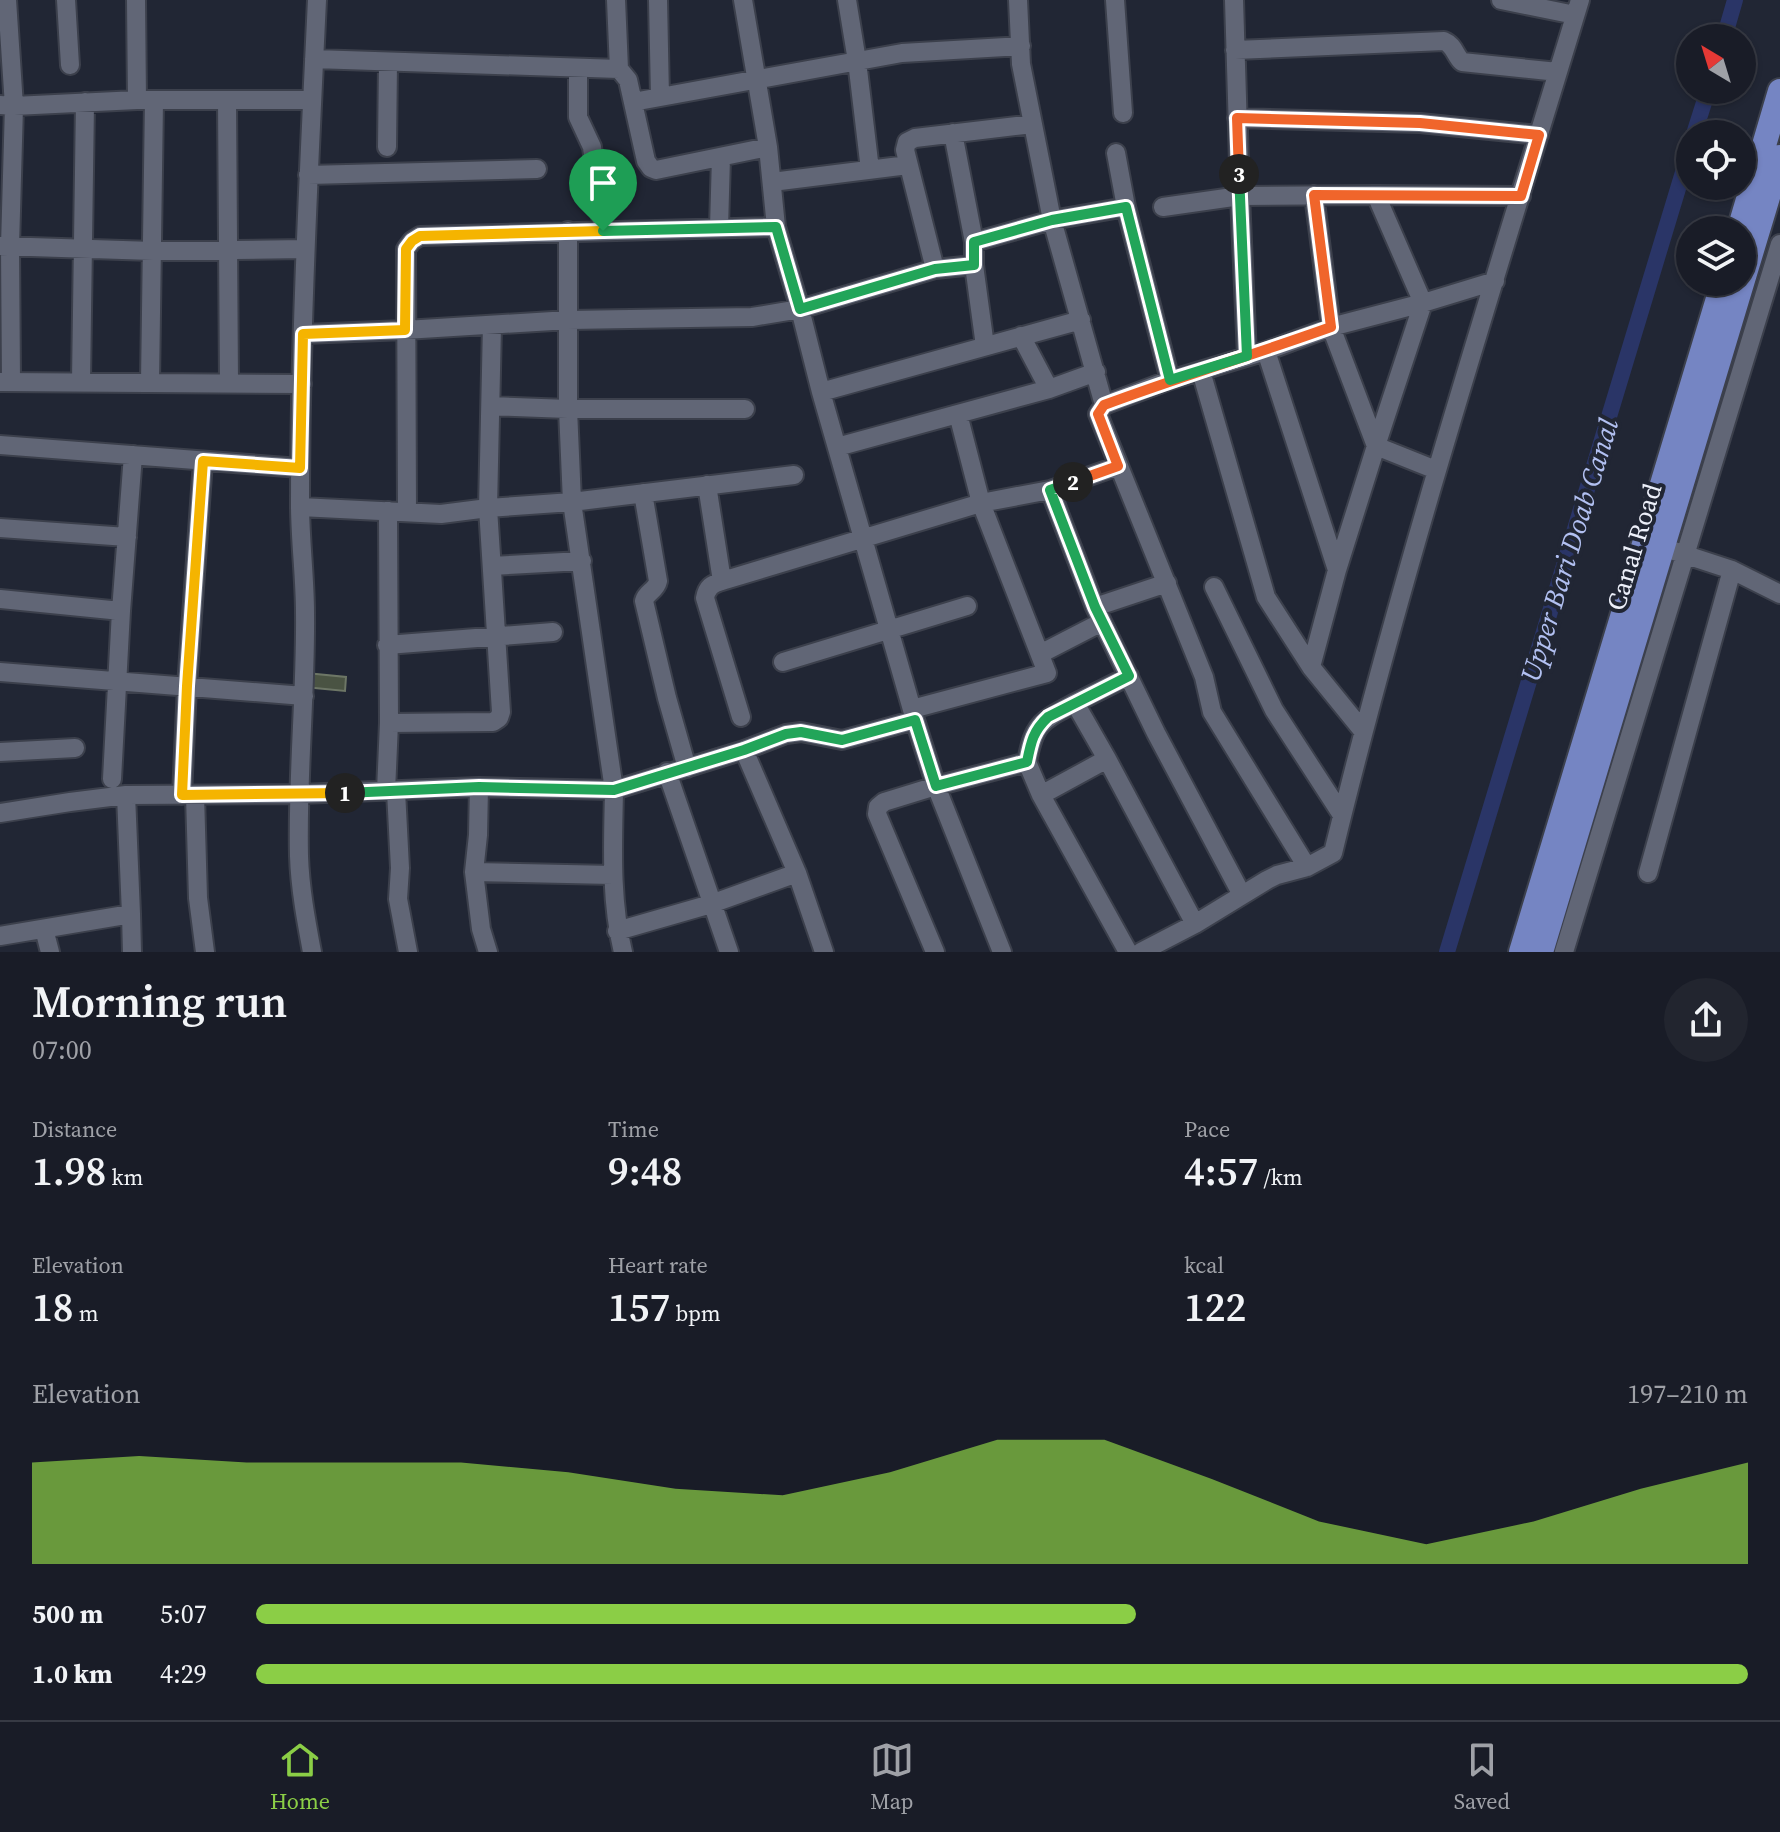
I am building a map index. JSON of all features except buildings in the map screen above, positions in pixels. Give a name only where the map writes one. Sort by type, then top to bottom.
[{"type":"main road","points":[[1743,216],[1780,91]]},
{"type":"main road","name":"Canal Road","points":[[1541,952],[1674,551],[1780,157]]},
{"type":"main road","name":"Canal Road","points":[[1521,952],[1719,296]]},
{"type":"street","points":[[7,0],[5,382],[302,384]]},
{"type":"street","points":[[66,0],[70,65]]},
{"type":"street","points":[[136,0],[153,251],[150,383]]},
{"type":"street","points":[[312,952],[304,913],[299,859],[305,611],[300,468],[305,249],[317,0]]},
{"type":"street","points":[[616,0],[619,69],[628,80],[646,161],[651,168],[656,170],[768,147]]},
{"type":"street","points":[[658,0],[660,97]]},
{"type":"street","points":[[743,0],[768,147],[776,227],[913,714],[936,786],[1002,952]]},
{"type":"street","points":[[847,0],[870,170]]},
{"type":"street","points":[[1018,0],[1021,64],[1052,220],[1104,405]]},
{"type":"street","points":[[1115,0],[1123,113]]},
{"type":"street","points":[[1234,0],[1247,356]]},
{"type":"street","points":[[1129,676],[1048,717],[1033,736],[1027,762],[1041,795],[1141,952],[1277,875],[1307,867],[1333,853],[1363,731],[1436,470],[1578,7],[1501,0]]},
{"type":"street","points":[[1235,50],[1444,41],[1453,46],[1462,62],[1558,72]]},
{"type":"street","points":[[633,102],[902,53],[1021,46]]},
{"type":"street","points":[[314,59],[619,69]]},
{"type":"street","points":[[387,147],[388,62]]},
{"type":"street","points":[[578,68],[578,117],[592,147],[603,231]]},
{"type":"street","points":[[7,106],[145,100],[312,100]]},
{"type":"street","points":[[227,100],[229,383]]},
{"type":"street","points":[[81,382],[85,102]]},
{"type":"street","points":[[1237,118],[1420,123],[1539,135]]},
{"type":"street","points":[[935,269],[908,165],[907,142],[953,133],[1033,124]]},
{"type":"street","points":[[953,133],[974,242],[974,265],[985,346]]},
{"type":"street","points":[[1116,153],[1126,207],[1170,380]]},
{"type":"street","points":[[719,228],[721,157]]},
{"type":"street","points":[[772,182],[908,165]]},
{"type":"street","points":[[308,175],[537,169]]},
{"type":"street","points":[[1314,195],[1331,327],[1376,446],[1436,470]]},
{"type":"street","points":[[1311,667],[1337,570],[1423,303],[1376,195]]},
{"type":"street","points":[[1163,207],[1240,196],[1521,196]]},
{"type":"street","points":[[974,242],[1052,220],[1126,207]]},
{"type":"street","points":[[408,952],[398,899],[400,868],[391,791],[387,645],[398,512],[406,249],[420,236],[776,227]]},
{"type":"street","points":[[568,231],[568,409],[572,502],[614,790],[613,875],[617,931],[623,952]]},
{"type":"street","points":[[1564,952],[1674,551],[1780,244]]},
{"type":"street","points":[[5,246],[153,251],[305,249]]},
{"type":"street","points":[[303,334],[569,320],[752,317],[800,309],[935,269],[974,265]]},
{"type":"street","points":[[1307,867],[1212,712],[1204,677],[1098,414],[1104,405],[1170,380],[1266,351],[1331,327],[1495,281]]},
{"type":"street","points":[[821,392],[1081,320]]},
{"type":"street","points":[[389,723],[493,722],[501,712],[488,508],[492,325]]},
{"type":"street","points":[[1021,336],[1049,389]]},
{"type":"street","points":[[1266,351],[1337,570]]},
{"type":"street","points":[[1201,371],[1266,597],[1311,667],[1363,731]]},
{"type":"street","points":[[837,447],[1049,389],[1096,372]]},
{"type":"street","points":[[491,406],[745,409]]},
{"type":"street","points":[[0,813],[126,795],[299,794],[479,787],[614,790],[786,734],[801,732],[842,740],[913,714],[1047,673],[981,503],[958,414]]},
{"type":"street","points":[[0,445],[300,468]]},
{"type":"street","points":[[112,779],[133,455]]},
{"type":"street","points":[[203,461],[187,686],[188,795],[205,952]]},
{"type":"street","points":[[741,717],[705,598],[706,590],[713,584],[981,503],[1050,490],[1118,466]]},
{"type":"street","points":[[300,507],[441,514],[572,502],[794,475]]},
{"type":"street","points":[[707,485],[722,581]]},
{"type":"street","points":[[1050,490],[1098,614],[1156,733],[1242,895]]},
{"type":"street","points":[[643,493],[658,581],[657,587],[644,601],[687,768]]},
{"type":"street","points":[[0,528],[127,537]]},
{"type":"street","points":[[1674,551],[1732,570],[1780,594]]},
{"type":"street","points":[[492,566],[582,561]]},
{"type":"street","points":[[1648,873],[1732,570]]},
{"type":"street","points":[[1040,654],[1098,614],[1167,583]]},
{"type":"street","points":[[1214,587],[1274,710],[1342,815]]},
{"type":"street","points":[[0,599],[121,611]]},
{"type":"street","points":[[783,662],[967,606]]},
{"type":"street","points":[[387,645],[553,632]]},
{"type":"street","points":[[0,672],[304,696]]},
{"type":"street","points":[[1075,703],[1195,924]]},
{"type":"street","points":[[0,752],[75,748]]},
{"type":"street","points":[[744,750],[797,873],[824,952]]},
{"type":"street","points":[[1041,795],[1107,759]]},
{"type":"street","points":[[935,952],[877,814],[878,807],[884,802],[936,786],[1027,762]]},
{"type":"street","points":[[667,772],[729,952]]},
{"type":"street","points":[[479,787],[474,872],[481,929],[488,952]]},
{"type":"street","points":[[126,795],[132,952]]},
{"type":"street","points":[[474,872],[613,875]]},
{"type":"street","points":[[617,931],[711,904],[797,873]]},
{"type":"street","points":[[0,936],[131,914]]},
{"type":"street","points":[[44,929],[50,952]]},
{"type":"waterway","name":"Upper Bari Doab Canal","points":[[1728,24],[1735,0]]},
{"type":"waterway","name":"Upper Bari Doab Canal","points":[[1698,120],[1704,104]]},
{"type":"waterway","name":"Upper Bari Doab Canal","points":[[1447,952],[1676,195]]},
{"type":"route","points":[[603,231],[420,236],[406,249],[405,330],[303,334],[300,468],[203,461],[182,795],[479,787],[614,790],[786,734],[801,732],[842,740],[915,720],[936,786],[1027,762],[1033,736],[1048,717],[1129,676],[1095,607],[1050,490],[1118,466],[1099,420],[1098,414],[1104,405],[1170,380],[1247,356],[1266,351],[1331,327],[1314,195],[1521,196],[1539,135],[1420,123],[1237,118],[1247,356],[1201,371],[1170,380],[1126,207],[1052,220],[974,242],[974,265],[935,269],[800,309],[776,227],[603,231]]}]
